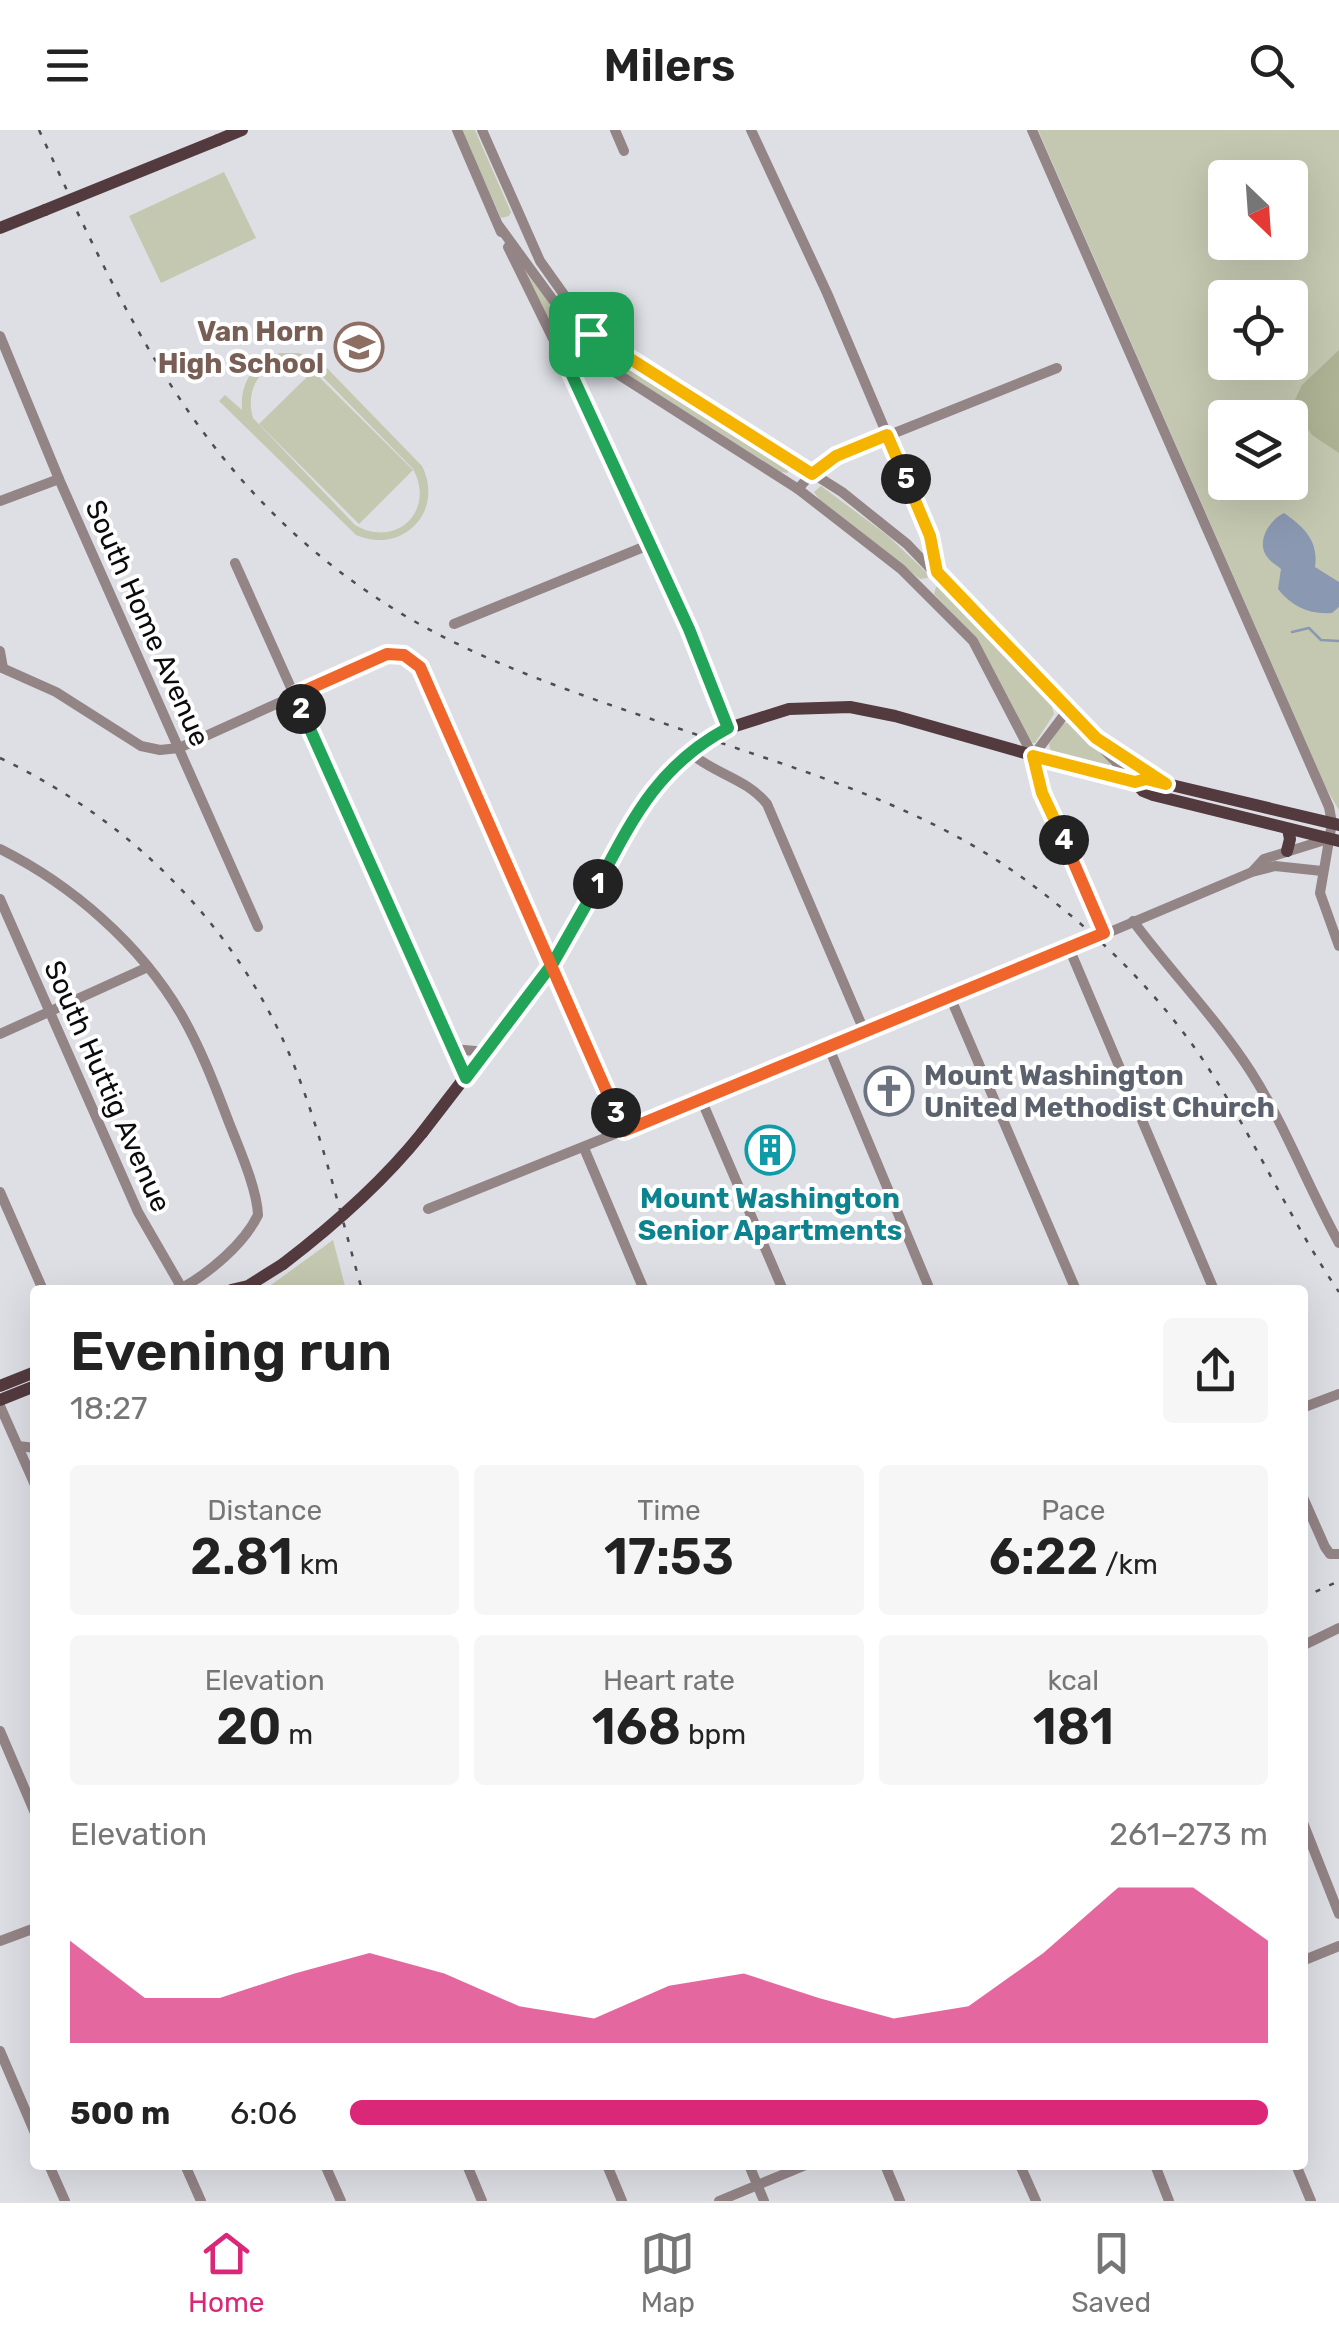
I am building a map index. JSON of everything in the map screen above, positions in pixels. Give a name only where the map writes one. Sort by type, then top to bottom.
[{"type":"main road","points":[[0,228],[242,130]]},
{"type":"main road","points":[[252,1285],[346,1213],[422,1133],[553,963],[640,807],[658,782],[726,722],[789,709],[850,706],[1135,782],[1146,779],[1335,824]]},
{"type":"main road","points":[[1135,782],[1153,795],[1335,840]]},
{"type":"main road","points":[[1208,809],[1211,794]]},
{"type":"main road","points":[[1287,851],[1288,829]]},
{"type":"main road","points":[[0,1386],[30,1374]]},
{"type":"main road","points":[[0,1403],[30,1388]]},
{"type":"street","points":[[457,130],[523,282],[571,373],[651,544],[726,722]]},
{"type":"street","points":[[482,130],[540,260],[591,334]]},
{"type":"street","points":[[615,130],[624,151]]},
{"type":"street","points":[[751,130],[827,292],[930,536],[939,574]]},
{"type":"street","points":[[1032,130],[1329,808],[1335,840],[1322,871],[1320,893],[1339,946]]},
{"type":"street","points":[[499,226],[521,216]]},
{"type":"street","points":[[499,226],[553,300],[591,334],[876,516],[939,574],[1135,782]]},
{"type":"street","points":[[571,373],[591,334]]},
{"type":"street","name":"South Home Avenue","points":[[0,336],[258,927]]},
{"type":"street","points":[[580,350],[798,489],[924,591],[972,641],[1033,756],[1042,793],[1104,933]]},
{"type":"street","points":[[798,489],[836,456],[1057,368]]},
{"type":"street","points":[[0,502],[59,478]]},
{"type":"street","points":[[454,624],[651,544]]},
{"type":"street","points":[[235,563],[466,1078]]},
{"type":"street","points":[[924,591],[939,574]]},
{"type":"street","points":[[0,651],[1,667],[56,692],[141,746],[160,750],[179,748],[387,654],[409,659],[426,676],[624,1131]]},
{"type":"street","points":[[1033,756],[1067,711]]},
{"type":"street","points":[[1096,738],[1166,784]]},
{"type":"street","points":[[689,752],[700,762],[745,782],[767,804],[865,1033]]},
{"type":"street","points":[[1252,872],[1264,859],[1335,840]]},
{"type":"street","points":[[0,848],[70,892],[109,926],[148,967],[179,1011],[202,1054],[235,1137],[258,1210],[252,1226],[189,1285]]},
{"type":"street","points":[[428,1210],[1252,872],[1276,866],[1322,871]]},
{"type":"street","name":"South Huttig Avenue","points":[[0,900],[138,1212],[181,1285]]},
{"type":"street","points":[[1133,921],[1251,1072],[1289,1136],[1316,1201],[1339,1243]]},
{"type":"street","points":[[1069,948],[1212,1285]]},
{"type":"street","points":[[0,1034],[148,967]]},
{"type":"street","points":[[950,999],[1074,1285]]},
{"type":"street","points":[[828,1048],[928,1285]]},
{"type":"street","points":[[454,1049],[486,1052]]},
{"type":"street","points":[[701,1099],[781,1285]]},
{"type":"street","points":[[584,1148],[642,1285]]},
{"type":"street","points":[[0,1192],[40,1285]]},
{"type":"street","points":[[1308,1406],[1339,1394]]},
{"type":"street","points":[[0,1403],[30,1474]]},
{"type":"street","points":[[18,1446],[30,1447]]},
{"type":"street","points":[[1308,1506],[1335,1554]]},
{"type":"street","points":[[1308,1643],[1339,1628]]},
{"type":"street","points":[[0,1731],[30,1801]]},
{"type":"street","points":[[1308,1835],[1339,1914]]},
{"type":"street","points":[[0,1942],[30,1930]]},
{"type":"street","points":[[1308,1959],[1339,1946]]},
{"type":"street","points":[[0,2052],[30,2121]]},
{"type":"street","points":[[51,2170],[64,2201]]},
{"type":"street","points":[[188,2170],[201,2201]]},
{"type":"street","points":[[327,2170],[341,2201]]},
{"type":"street","points":[[469,2170],[482,2201]]},
{"type":"street","points":[[609,2170],[622,2201]]},
{"type":"street","points":[[750,2170],[764,2201]]},
{"type":"street","points":[[719,2201],[794,2170]]},
{"type":"street","points":[[887,2170],[900,2201]]},
{"type":"street","points":[[1022,2170],[1036,2201]]},
{"type":"street","points":[[1156,2170],[1169,2201]]},
{"type":"street","points":[[1298,2170],[1312,2201]]},
{"type":"green space","points":[[461,130],[475,130],[511,212],[509,216],[501,218]]},
{"type":"green space","points":[[1038,130],[1339,130],[1339,810],[1327,790]]},
{"type":"green space","points":[[224,172],[256,238],[161,283],[129,216]]},
{"type":"green space","points":[[513,250],[547,298],[583,335],[574,353],[565,350]]},
{"type":"green space","points":[[591,341],[777,457],[788,467],[788,473],[588,350]]},
{"type":"green space","points":[[1339,350],[1339,453],[1308,429],[1308,400],[1295,400],[1308,379]]},
{"type":"green space","points":[[299,353],[323,364],[422,466],[428,499],[415,525],[389,539],[356,535],[219,401],[225,395],[242,410],[246,382],[271,357]],"holes":[[[296,361],[317,371],[413,469],[419,484],[416,512],[397,529],[370,531],[355,525],[253,418],[251,396],[266,371]]]},
{"type":"green space","points":[[313,371],[413,470],[359,524],[259,424]]},
{"type":"green space","points":[[821,486],[887,535],[928,578],[920,579],[819,499],[814,492]]},
{"type":"green space","points":[[936,587],[941,587],[1051,702],[1054,714],[1035,743],[1030,743],[972,634],[934,594]]},
{"type":"green space","points":[[1063,723],[1068,723],[1110,766],[1051,752],[1049,744]]},
{"type":"green space","points":[[333,1240],[345,1285],[271,1285]]},
{"type":"water","points":[[1284,513],[1309,536],[1315,550],[1315,567],[1339,582],[1339,607],[1332,613],[1302,608],[1278,589],[1281,569],[1264,552],[1263,539],[1269,526]]},
{"type":"waterway","points":[[1292,632],[1309,628],[1321,640],[1339,641]]},
{"type":"railway","points":[[39,130],[107,273],[183,404],[228,464],[279,519],[338,570],[407,617],[474,652],[579,694],[867,795],[954,835],[1035,887],[1128,968],[1169,1014],[1223,1091],[1339,1292]]},
{"type":"railway","points":[[0,758],[50,785],[141,851],[181,889],[249,977],[299,1078],[361,1285]]},
{"type":"railway","points":[[1308,1595],[1339,1581]]},
{"type":"place","name":"Van Horn High School","points":[[359,347]]},
{"type":"place","name":"Mount Washington United Methodist Church","points":[[889,1091]]},
{"type":"place","name":"Mount Washington Senior Apartments","points":[[770,1150]]},
{"type":"route","points":[[591,334],[571,373],[689,629],[728,728],[689,752],[648,794],[553,963],[466,1078],[295,695],[387,654],[404,655],[420,667],[553,963],[624,1131],[1104,933],[1042,793],[1033,756],[1135,782],[1146,779],[1166,784],[1096,738],[937,572],[930,536],[887,435],[836,456],[812,474],[591,334]]}]
